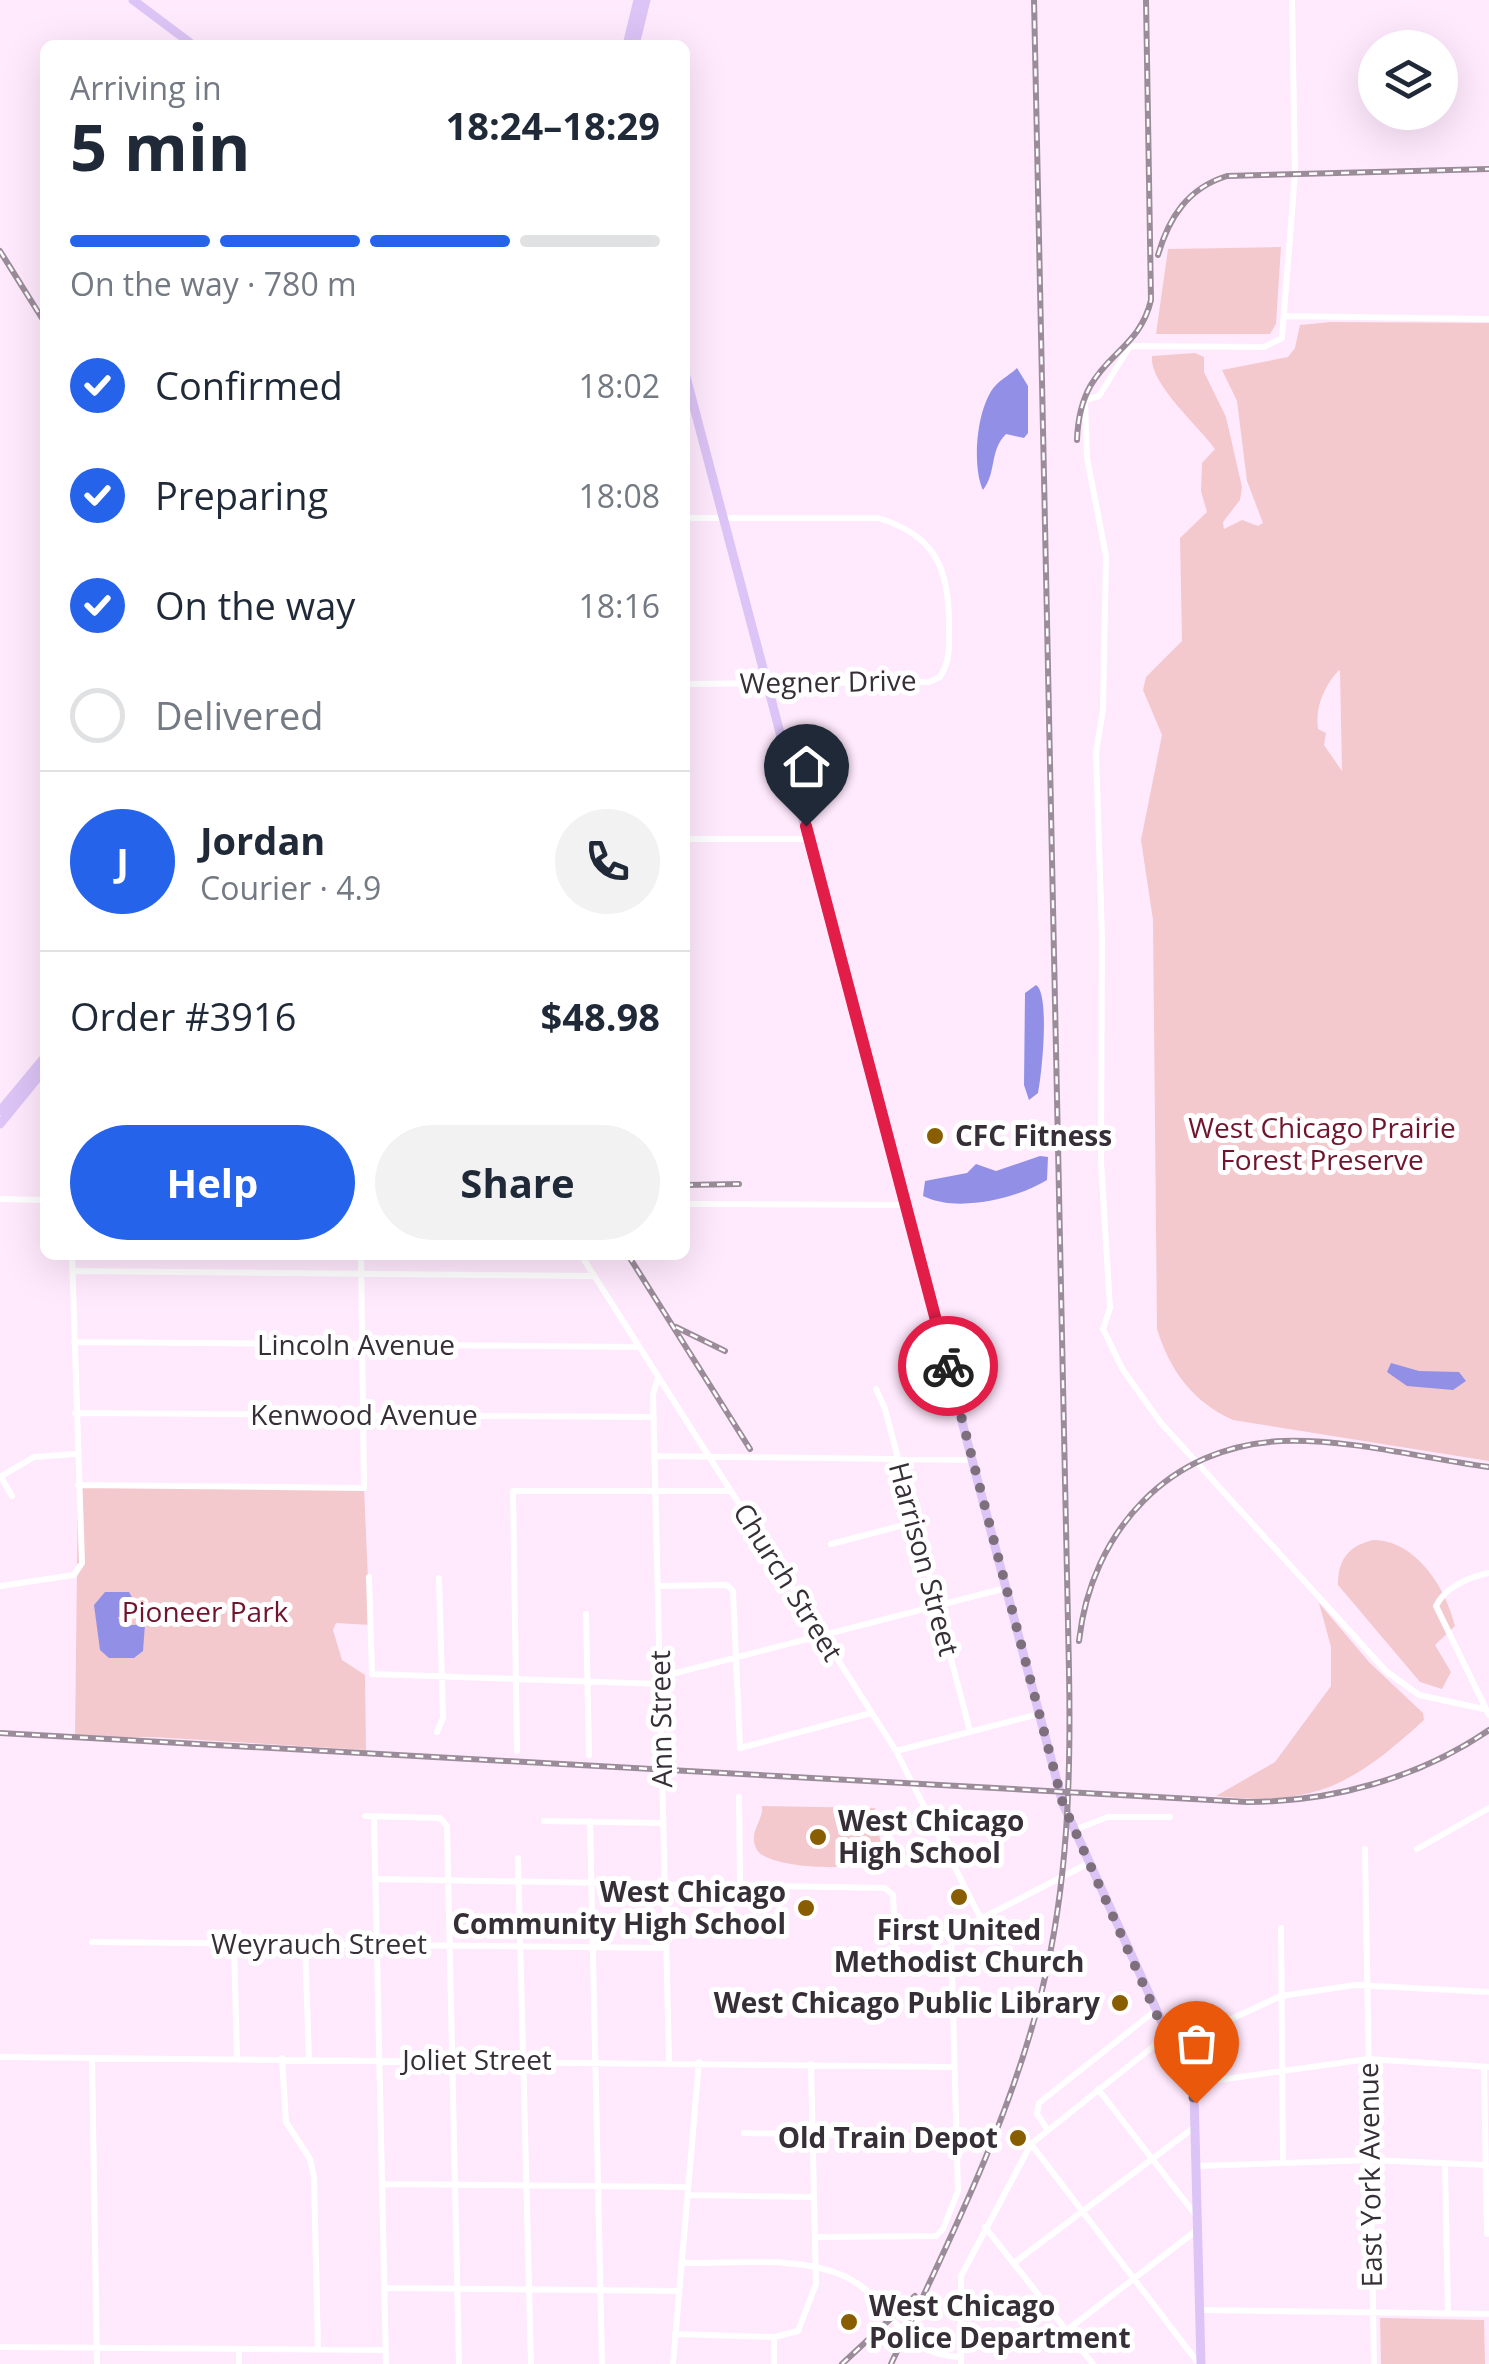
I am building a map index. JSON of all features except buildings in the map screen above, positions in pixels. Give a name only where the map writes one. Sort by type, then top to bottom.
[{"type":"main road","points":[[133,0],[187,40]]},
{"type":"main road","points":[[628,40],[638,0]]},
{"type":"main road","points":[[636,40],[646,0]]},
{"type":"main road","points":[[690,391],[1039,1714],[1086,1864],[1190,2084],[1197,2126],[1200,2364]]},
{"type":"main road","points":[[0,1111],[40,1063]]},
{"type":"main road","points":[[0,1124],[40,1075]]},
{"type":"street","points":[[1292,0],[1295,173],[1282,338],[1271,346],[1130,346],[1099,396],[1085,400],[1087,458],[1102,525],[1107,572],[1103,709],[1096,752],[1102,957],[1101,1160],[1110,1308],[1103,1329],[1123,1370],[1161,1423],[1386,1671],[1419,1695],[1487,1712]]},
{"type":"street","points":[[1286,316],[1489,318]]},
{"type":"street","points":[[690,518],[724,518]]},
{"type":"street","name":"Wegner Drive","points":[[690,684],[928,682],[940,677],[949,654],[949,588],[936,557],[900,524],[878,518],[724,518]]},
{"type":"street","points":[[690,838],[809,839]]},
{"type":"street","points":[[0,1199],[40,1200]]},
{"type":"street","points":[[690,1204],[906,1205]]},
{"type":"street","points":[[0,1586],[78,1572],[82,1563],[75,1454],[72,1260]]},
{"type":"street","points":[[78,1485],[364,1488],[361,1260]]},
{"type":"street","name":"Church Street","points":[[584,1260],[896,1751],[980,1917]]},
{"type":"street","points":[[72,1271],[594,1276]]},
{"type":"street","name":"Lincoln Avenue","points":[[74,1342],[638,1347]]},
{"type":"street","name":"Ann Street","points":[[658,1378],[654,1384],[654,1417],[668,2062]]},
{"type":"street","name":"Harrison Street","points":[[876,1389],[970,1732]]},
{"type":"street","name":"Kenwood Avenue","points":[[75,1413],[654,1417]]},
{"type":"street","points":[[12,1496],[0,1477],[34,1456],[75,1454]]},
{"type":"street","points":[[655,1456],[973,1460]]},
{"type":"street","points":[[517,1751],[513,1491],[730,1491]]},
{"type":"street","points":[[832,1544],[915,1522]]},
{"type":"street","points":[[1487,1712],[1436,1606],[1441,1596],[1468,1578],[1489,1574]]},
{"type":"street","points":[[369,1577],[372,1674],[587,1682],[660,1680],[1006,1588]]},
{"type":"street","points":[[437,1732],[442,1726],[440,1578]]},
{"type":"street","points":[[658,1586],[732,1589],[740,1748],[871,1712]]},
{"type":"street","points":[[586,1614],[589,1755]]},
{"type":"street","points":[[896,1751],[1039,1714]]},
{"type":"street","points":[[738,1797],[740,1885]]},
{"type":"street","points":[[1417,1848],[1489,1808]]},
{"type":"street","points":[[1074,1830],[1108,1816],[1170,1817]]},
{"type":"street","points":[[386,2364],[376,1879],[370,1817],[445,1820],[459,2364]]},
{"type":"street","points":[[544,1820],[664,1823]]},
{"type":"street","points":[[590,1821],[602,2364]]},
{"type":"street","name":"East York Avenue","points":[[1365,1849],[1374,2364]]},
{"type":"street","points":[[518,1858],[531,2364]]},
{"type":"street","points":[[376,1879],[888,1889],[893,1895],[895,1934],[950,1934],[1086,1864]]},
{"type":"street","points":[[1281,1928],[1283,2163]]},
{"type":"street","points":[[815,2237],[936,2236],[957,2196],[950,1934]]},
{"type":"street","name":"Weyrauch Street","points":[[92,1942],[666,1948]]},
{"type":"street","points":[[234,1943],[237,2058]]},
{"type":"street","points":[[306,1944],[309,2059]]},
{"type":"street","points":[[682,2263],[816,2268],[861,2285],[903,2335],[926,2350],[961,2361],[961,2276],[1031,2144],[1098,2089],[1170,2038],[1204,2031],[1281,1996],[1367,1985],[1489,1992]]},
{"type":"street","points":[[1047,2129],[1037,2114],[1039,2103],[1156,2010]]},
{"type":"street","name":"Joliet Street","points":[[0,2058],[954,2066]]},
{"type":"street","points":[[92,2058],[97,2364]]},
{"type":"street","points":[[282,2058],[286,2122],[314,2171],[318,2349]]},
{"type":"street","points":[[1190,2084],[1368,2060],[1486,2067],[1486,2234]]},
{"type":"street","points":[[672,2364],[699,2062]]},
{"type":"street","points":[[675,2334],[796,2333],[815,2294],[811,2064]]},
{"type":"street","points":[[1067,2330],[1198,2224],[1098,2089]]},
{"type":"street","points":[[1014,2262],[1197,2126]]},
{"type":"street","points":[[744,2133],[956,2138]]},
{"type":"street","points":[[1031,2144],[1200,2364]]},
{"type":"street","points":[[1197,2166],[1370,2160],[1486,2166]]},
{"type":"street","points":[[1445,2164],[1448,2313]]},
{"type":"street","points":[[383,2184],[598,2186],[814,2197]]},
{"type":"street","points":[[985,2227],[1094,2364]]},
{"type":"street","points":[[386,2288],[679,2291]]},
{"type":"street","points":[[1200,2310],[1489,2314]]},
{"type":"street","points":[[774,2336],[774,2364]]},
{"type":"street","points":[[0,2347],[385,2350]]},
{"type":"street","points":[[239,2349],[239,2364]]},
{"type":"green space","points":[[1281,247],[1276,324],[1270,334],[1156,334],[1168,249]]},
{"type":"green space","name":"West Chicago Prairie Forest Preserve","points":[[1489,323],[1489,1461],[1233,1420],[1206,1404],[1185,1384],[1157,1329],[1153,920],[1141,840],[1162,735],[1143,690],[1146,677],[1182,641],[1180,538],[1207,512],[1201,491],[1202,463],[1215,449],[1167,392],[1153,367],[1152,356],[1195,353],[1204,357],[1204,372],[1226,417],[1242,487],[1240,500],[1223,522],[1224,529],[1242,520],[1258,526],[1263,523],[1247,481],[1237,401],[1222,370],[1288,357],[1295,348],[1300,325]],"holes":[[[1340,671],[1342,771],[1324,745],[1326,733],[1318,729],[1317,721],[1325,690]]]},
{"type":"green space","name":"Pioneer Park","points":[[78,1485],[364,1488],[370,1625],[336,1623],[333,1630],[342,1660],[365,1675],[366,1750],[152,1737],[75,1738]]},
{"type":"green space","points":[[1373,1540],[1389,1542],[1415,1557],[1436,1582],[1451,1611],[1455,1626],[1435,1645],[1451,1672],[1442,1689],[1420,1682],[1338,1585],[1346,1555]]},
{"type":"green space","points":[[1319,1603],[1369,1662],[1423,1713],[1424,1720],[1375,1761],[1330,1786],[1280,1798],[1216,1796],[1275,1762],[1331,1686],[1331,1647]]},
{"type":"green space","name":"West Chicago High School","points":[[762,1806],[875,1808],[881,1846],[870,1860],[855,1865],[825,1867],[776,1861],[764,1856],[754,1844]]},
{"type":"green space","points":[[1380,2318],[1484,2320],[1485,2364],[1381,2364]]},
{"type":"shaded area","points":[[1017,368],[1028,386],[1028,433],[1024,438],[1006,434],[983,490],[977,465],[981,418],[991,392]]},
{"type":"shaded area","points":[[1036,985],[1043,1003],[1043,1053],[1038,1093],[1029,1100],[1024,1085],[1025,993]]},
{"type":"shaded area","points":[[1040,1156],[1048,1157],[1047,1180],[1019,1193],[969,1203],[923,1196],[925,1181],[967,1173],[976,1164],[996,1171]]},
{"type":"shaded area","points":[[1391,1363],[1419,1371],[1459,1372],[1466,1381],[1453,1390],[1407,1386],[1387,1372]]},
{"type":"shaded area","points":[[105,1592],[129,1592],[137,1606],[130,1618],[118,1617],[121,1626],[145,1624],[143,1651],[134,1658],[109,1658],[100,1650],[94,1605]]},
{"type":"railway","points":[[891,2364],[976,2181],[1029,2039],[1051,1951],[1066,1831],[1069,1671],[1034,0]]},
{"type":"railway","points":[[1077,440],[1080,412],[1088,391],[1098,374],[1134,335],[1151,300],[1146,0]]},
{"type":"railway","points":[[1158,255],[1182,206],[1201,188],[1227,176],[1489,169]]},
{"type":"railway","points":[[0,251],[40,315]]},
{"type":"railway","points":[[690,1185],[739,1184]]},
{"type":"railway","points":[[631,1260],[750,1449]]},
{"type":"railway","points":[[676,1327],[725,1351]]},
{"type":"railway","points":[[1079,1641],[1100,1564],[1119,1531],[1143,1502],[1172,1477],[1205,1459],[1242,1446],[1309,1441],[1489,1467]]},
{"type":"railway","points":[[0,1733],[1247,1802],[1311,1798],[1374,1784],[1434,1762],[1489,1730]]},
{"type":"railway","points":[[842,2364],[915,2296]]},
{"type":"way so far","points":[[948,1366],[1063,1804],[1086,1864],[1170,2038],[1196,2103]]},
{"type":"place","name":"CFC Fitness","points":[[935,1136]]},
{"type":"place","name":"West Chicago High School","points":[[818,1837]]},
{"type":"place","name":"First United Methodist Church","points":[[959,1897]]},
{"type":"place","name":"West Chicago Community High School","points":[[806,1908]]},
{"type":"place","name":"West Chicago Public Library","points":[[1120,2003]]},
{"type":"place","name":"Old Train Depot","points":[[1018,2138]]},
{"type":"place","name":"West Chicago Police Department","points":[[849,2322]]},
{"type":"route","points":[[806,826],[948,1366]]}]
